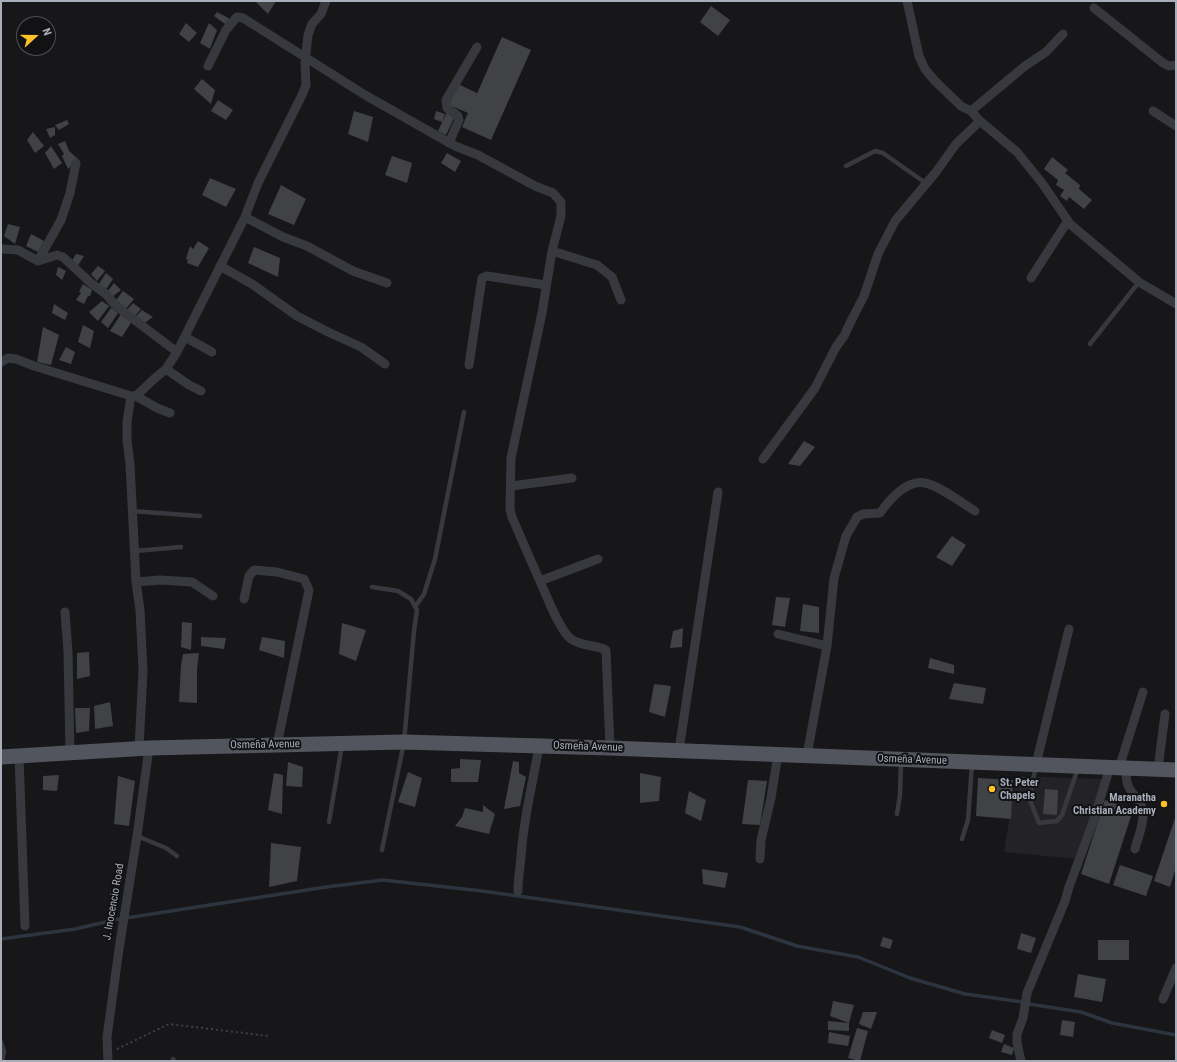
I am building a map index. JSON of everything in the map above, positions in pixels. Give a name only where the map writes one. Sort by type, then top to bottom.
[{"type":"main road","name":"Osmeña Avenue","points":[[1,757],[144,748],[404,742],[680,750],[1176,770]]},
{"type":"street","points":[[134,396],[166,369],[177,352],[245,217],[258,183],[302,95],[306,84],[305,56],[308,35],[312,24],[321,14],[326,1]]},
{"type":"street","points":[[907,1],[919,56],[925,69],[935,81],[961,106],[971,112],[1017,152],[1042,183],[1067,222],[1139,282],[1176,304]]},
{"type":"street","points":[[1094,8],[1163,63],[1169,66],[1176,65]]},
{"type":"street","points":[[208,66],[226,30],[237,17],[243,18],[365,95],[449,143],[478,155],[535,186],[553,193],[560,202],[561,216],[552,251],[540,321],[511,458],[510,509],[548,602],[569,638],[575,642],[606,650],[610,748]]},
{"type":"street","points":[[971,112],[1025,66],[1046,52],[1063,34]]},
{"type":"street","points":[[449,143],[459,120],[458,116],[447,108],[446,100],[477,47]]},
{"type":"street","points":[[1153,111],[1176,126]]},
{"type":"street","points":[[763,459],[815,388],[836,347],[844,336],[864,296],[878,254],[895,221],[927,184],[956,144],[980,121]]},
{"type":"street","points":[[38,261],[61,220],[70,193],[76,163]]},
{"type":"street","points":[[245,217],[283,237],[307,246],[353,271],[387,283]]},
{"type":"street","points":[[1031,278],[1067,222]]},
{"type":"street","points":[[1,249],[18,250],[38,261],[57,255],[63,257],[92,284],[106,294],[116,306],[177,352]]},
{"type":"street","points":[[552,251],[597,265],[612,277],[620,300]]},
{"type":"street","points":[[220,266],[252,284],[297,316],[361,347],[385,364]]},
{"type":"street","points":[[469,365],[477,320],[482,278],[487,276],[546,285]]},
{"type":"street","points":[[185,337],[212,352]]},
{"type":"street","points":[[1,362],[8,358],[16,359],[34,366],[134,396],[170,413]]},
{"type":"street","points":[[166,369],[189,385],[201,391]]},
{"type":"street","name":"J. Inocencio Road","points":[[107,1057],[106,1037],[137,836],[144,748],[143,671],[140,610],[136,582],[130,464],[127,440],[127,422],[134,396]]},
{"type":"street","points":[[510,486],[572,478]]},
{"type":"street","points":[[807,755],[827,646],[834,578],[846,536],[857,517],[864,514],[880,513],[888,501],[910,485],[924,483],[934,486],[975,510]]},
{"type":"street","points":[[680,750],[718,492]]},
{"type":"street","points":[[540,581],[598,559]]},
{"type":"street","points":[[244,599],[249,576],[254,570],[277,572],[304,579],[309,590],[277,745]]},
{"type":"street","points":[[136,582],[160,580],[192,582],[213,596]]},
{"type":"street","points":[[65,612],[68,652],[70,753]]},
{"type":"street","points":[[1036,764],[1069,629]]},
{"type":"street","points":[[778,634],[827,646]]},
{"type":"street","points":[[1021,1061],[1016,1043],[1017,1034],[1023,1018],[1027,993],[1065,901],[1093,822],[1118,768],[1143,692]]},
{"type":"street","points":[[1158,769],[1165,714]]},
{"type":"street","points":[[518,891],[522,835],[539,746]]},
{"type":"street","points":[[760,859],[761,840],[771,798],[778,754]]},
{"type":"street","points":[[19,756],[25,926]]},
{"type":"street","points":[[1118,768],[1125,778],[1127,786],[1139,802],[1143,816],[1135,849]]},
{"type":"street","points":[[1163,999],[1176,968]]},
{"type":"lane","points":[[846,166],[875,151],[883,152],[927,184]]},
{"type":"lane","points":[[1090,344],[1139,282]]},
{"type":"lane","points":[[415,606],[424,594],[435,558],[464,412]]},
{"type":"lane","points":[[132,511],[200,516]]},
{"type":"lane","points":[[134,551],[181,547]]},
{"type":"lane","points":[[372,587],[398,591],[411,599],[417,610],[404,742],[382,850]]},
{"type":"lane","points":[[329,822],[342,743]]},
{"type":"lane","points":[[897,814],[900,795],[902,759]]},
{"type":"lane","points":[[962,839],[968,820],[972,762]]},
{"type":"lane","points":[[1036,764],[1029,798],[1039,823],[1057,821],[1062,815],[1079,766]]},
{"type":"lane","points":[[137,836],[166,848],[177,856]]},
{"type":"lane","points":[[1,1042],[4,1052],[2,1061]]},
{"type":"path","points":[[107,1057],[169,1024],[269,1036]]},
{"type":"shaded area","points":[[1016,776],[1104,779],[1077,859],[1004,852]]},
{"type":"building","points":[[255,1],[276,1],[268,14]]},
{"type":"building","points":[[711,6],[730,20],[718,36],[700,22]]},
{"type":"building","points":[[217,12],[230,19],[225,24],[214,16]]},
{"type":"building","points":[[186,23],[197,33],[189,42],[179,34]]},
{"type":"building","points":[[209,23],[217,30],[210,49],[200,43]]},
{"type":"building","points":[[502,37],[531,50],[491,140],[462,127],[468,113],[449,105],[458,84],[477,93],[475,98]]},
{"type":"building","points":[[202,79],[215,90],[211,104],[194,89]]},
{"type":"building","points":[[218,100],[233,110],[226,120],[211,111]]},
{"type":"building","points":[[354,111],[373,117],[368,142],[348,134]]},
{"type":"building","points":[[436,111],[445,114],[442,122],[434,119]]},
{"type":"building","points":[[447,112],[455,116],[446,135],[438,131]]},
{"type":"building","points":[[67,120],[69,124],[59,130],[55,125]]},
{"type":"building","points":[[55,127],[55,135],[50,138],[46,129]]},
{"type":"building","points":[[33,132],[44,146],[35,153],[27,140]]},
{"type":"building","points":[[65,141],[69,151],[78,159],[68,169],[62,156],[64,154],[58,144]]},
{"type":"building","points":[[51,146],[62,163],[54,169],[45,153]]},
{"type":"building","points":[[447,153],[461,161],[455,172],[441,163]]},
{"type":"building","points":[[392,156],[412,163],[407,183],[385,175]]},
{"type":"building","points":[[1052,157],[1068,170],[1065,173],[1080,185],[1079,189],[1092,200],[1084,209],[1069,197],[1067,201],[1060,196],[1064,190],[1056,185],[1058,180],[1044,169]]},
{"type":"building","points":[[210,178],[236,189],[226,207],[202,195]]},
{"type":"building","points":[[281,185],[306,199],[294,225],[268,214]]},
{"type":"building","points":[[8,224],[20,227],[15,244],[4,236]]},
{"type":"building","points":[[31,234],[44,241],[38,252],[26,246]]},
{"type":"building","points":[[198,241],[209,248],[198,267],[187,263],[188,260],[186,259],[190,246],[193,249]]},
{"type":"building","points":[[254,247],[280,258],[278,277],[248,263]]},
{"type":"building","points":[[76,254],[84,256],[77,267],[71,262]]},
{"type":"building","points":[[98,266],[105,271],[97,281],[91,274]]},
{"type":"building","points":[[58,267],[66,271],[62,280],[56,275]]},
{"type":"building","points":[[106,273],[113,279],[105,291],[99,284]]},
{"type":"building","points":[[114,283],[121,290],[112,297],[107,292]]},
{"type":"building","points":[[83,284],[92,290],[90,296],[88,296],[84,304],[76,300],[81,293],[79,292]]},
{"type":"building","points":[[123,291],[134,299],[126,309],[116,300]]},
{"type":"building","points":[[102,301],[109,306],[98,321],[89,312]]},
{"type":"building","points":[[133,303],[141,309],[134,317],[127,310]]},
{"type":"building","points":[[54,304],[68,313],[65,320],[52,313]]},
{"type":"building","points":[[111,308],[118,313],[108,328],[101,322]]},
{"type":"building","points":[[142,310],[153,317],[143,324],[135,317]]},
{"type":"building","points":[[121,314],[132,321],[122,337],[110,331]]},
{"type":"building","points":[[83,325],[94,331],[90,348],[78,342]]},
{"type":"building","points":[[43,327],[59,335],[51,365],[37,362]]},
{"type":"building","points":[[66,347],[75,352],[71,364],[59,360]]},
{"type":"building","points":[[804,441],[815,447],[800,466],[788,464]]},
{"type":"building","points":[[952,536],[966,545],[952,566],[936,557]]},
{"type":"building","points":[[776,597],[790,598],[785,627],[772,625]]},
{"type":"building","points":[[803,604],[819,607],[819,633],[800,631]]},
{"type":"building","points":[[182,622],[192,623],[191,650],[181,647]]},
{"type":"building","points":[[342,623],[366,630],[356,661],[339,654]]},
{"type":"building","points":[[683,628],[682,647],[670,648],[673,631]]},
{"type":"building","points":[[201,637],[226,638],[224,649],[201,646]]},
{"type":"building","points":[[262,637],[285,641],[284,658],[259,650]]},
{"type":"building","points":[[89,652],[90,676],[77,679],[77,653]]},
{"type":"building","points":[[199,653],[197,669],[197,703],[179,702],[183,654]]},
{"type":"building","points":[[930,658],[954,665],[954,674],[928,668]]},
{"type":"building","points":[[954,683],[986,688],[983,704],[949,699]]},
{"type":"building","points":[[654,684],[671,686],[665,717],[649,712]]},
{"type":"building","points":[[110,702],[113,726],[95,729],[94,706]]},
{"type":"building","points":[[75,708],[90,708],[89,731],[76,733]]},
{"type":"building","points":[[460,759],[481,760],[478,782],[451,782],[451,769],[460,768]]},
{"type":"building","points":[[513,761],[519,762],[519,773],[526,777],[520,806],[504,809]]},
{"type":"building","points":[[288,762],[303,767],[302,787],[286,786]]},
{"type":"building","points":[[408,772],[422,778],[415,807],[398,802]]},
{"type":"building","points":[[274,773],[283,775],[282,814],[268,810]]},
{"type":"building","points":[[640,773],[661,777],[659,801],[640,803]]},
{"type":"building","points":[[59,775],[57,791],[43,790],[43,776]]},
{"type":"building","points":[[118,776],[135,781],[129,826],[114,824]]},
{"type":"building","points":[[978,778],[1013,780],[1011,819],[976,816]]},
{"type":"building","points":[[748,780],[767,781],[760,825],[742,824]]},
{"type":"building","points":[[1045,789],[1058,790],[1057,815],[1043,814]]},
{"type":"building","points":[[689,791],[706,800],[701,821],[685,813]]},
{"type":"building","points":[[1105,800],[1133,810],[1109,884],[1081,874]]},
{"type":"building","points":[[483,805],[495,814],[489,834],[455,826],[462,817],[465,808],[483,812]]},
{"type":"building","points":[[1176,815],[1176,867],[1170,887],[1154,881]]},
{"type":"building","points":[[271,843],[301,847],[297,881],[269,887]]},
{"type":"building","points":[[1120,865],[1153,876],[1146,896],[1113,885]]},
{"type":"building","points":[[702,869],[728,873],[725,888],[703,884]]},
{"type":"building","points":[[1021,933],[1036,938],[1031,953],[1017,949]]},
{"type":"building","points":[[883,937],[893,940],[890,949],[880,946]]},
{"type":"building","points":[[1098,940],[1129,940],[1129,960],[1098,960]]},
{"type":"building","points":[[1078,974],[1106,979],[1102,1002],[1074,997]]},
{"type":"building","points":[[833,1001],[854,1005],[849,1023],[830,1016]]},
{"type":"building","points":[[863,1012],[877,1012],[871,1029],[859,1024]]},
{"type":"building","points":[[1062,1020],[1075,1022],[1073,1037],[1060,1035]]},
{"type":"building","points":[[828,1021],[849,1023],[849,1031],[828,1030]]},
{"type":"building","points":[[857,1028],[868,1031],[860,1061],[848,1058]]},
{"type":"building","points":[[992,1030],[1005,1035],[1002,1043],[989,1038]]},
{"type":"building","points":[[829,1032],[850,1036],[848,1046],[828,1043]]},
{"type":"building","points":[[1004,1044],[1014,1048],[1012,1055],[1001,1052]]},
{"type":"waterway","points":[[126,918],[326,887],[383,880],[482,891],[740,927],[797,946],[858,957],[910,978],[965,994],[1023,1002]]},
{"type":"waterway","points":[[1,939],[75,929],[119,919]]},
{"type":"waterway","points":[[1029,1004],[1081,1012],[1112,1023],[1176,1035]]},
{"type":"place","name":"St. Peter Chapels","points":[[992,789]]},
{"type":"place","name":"Maranatha Christian Academy","points":[[1164,804]]}]
